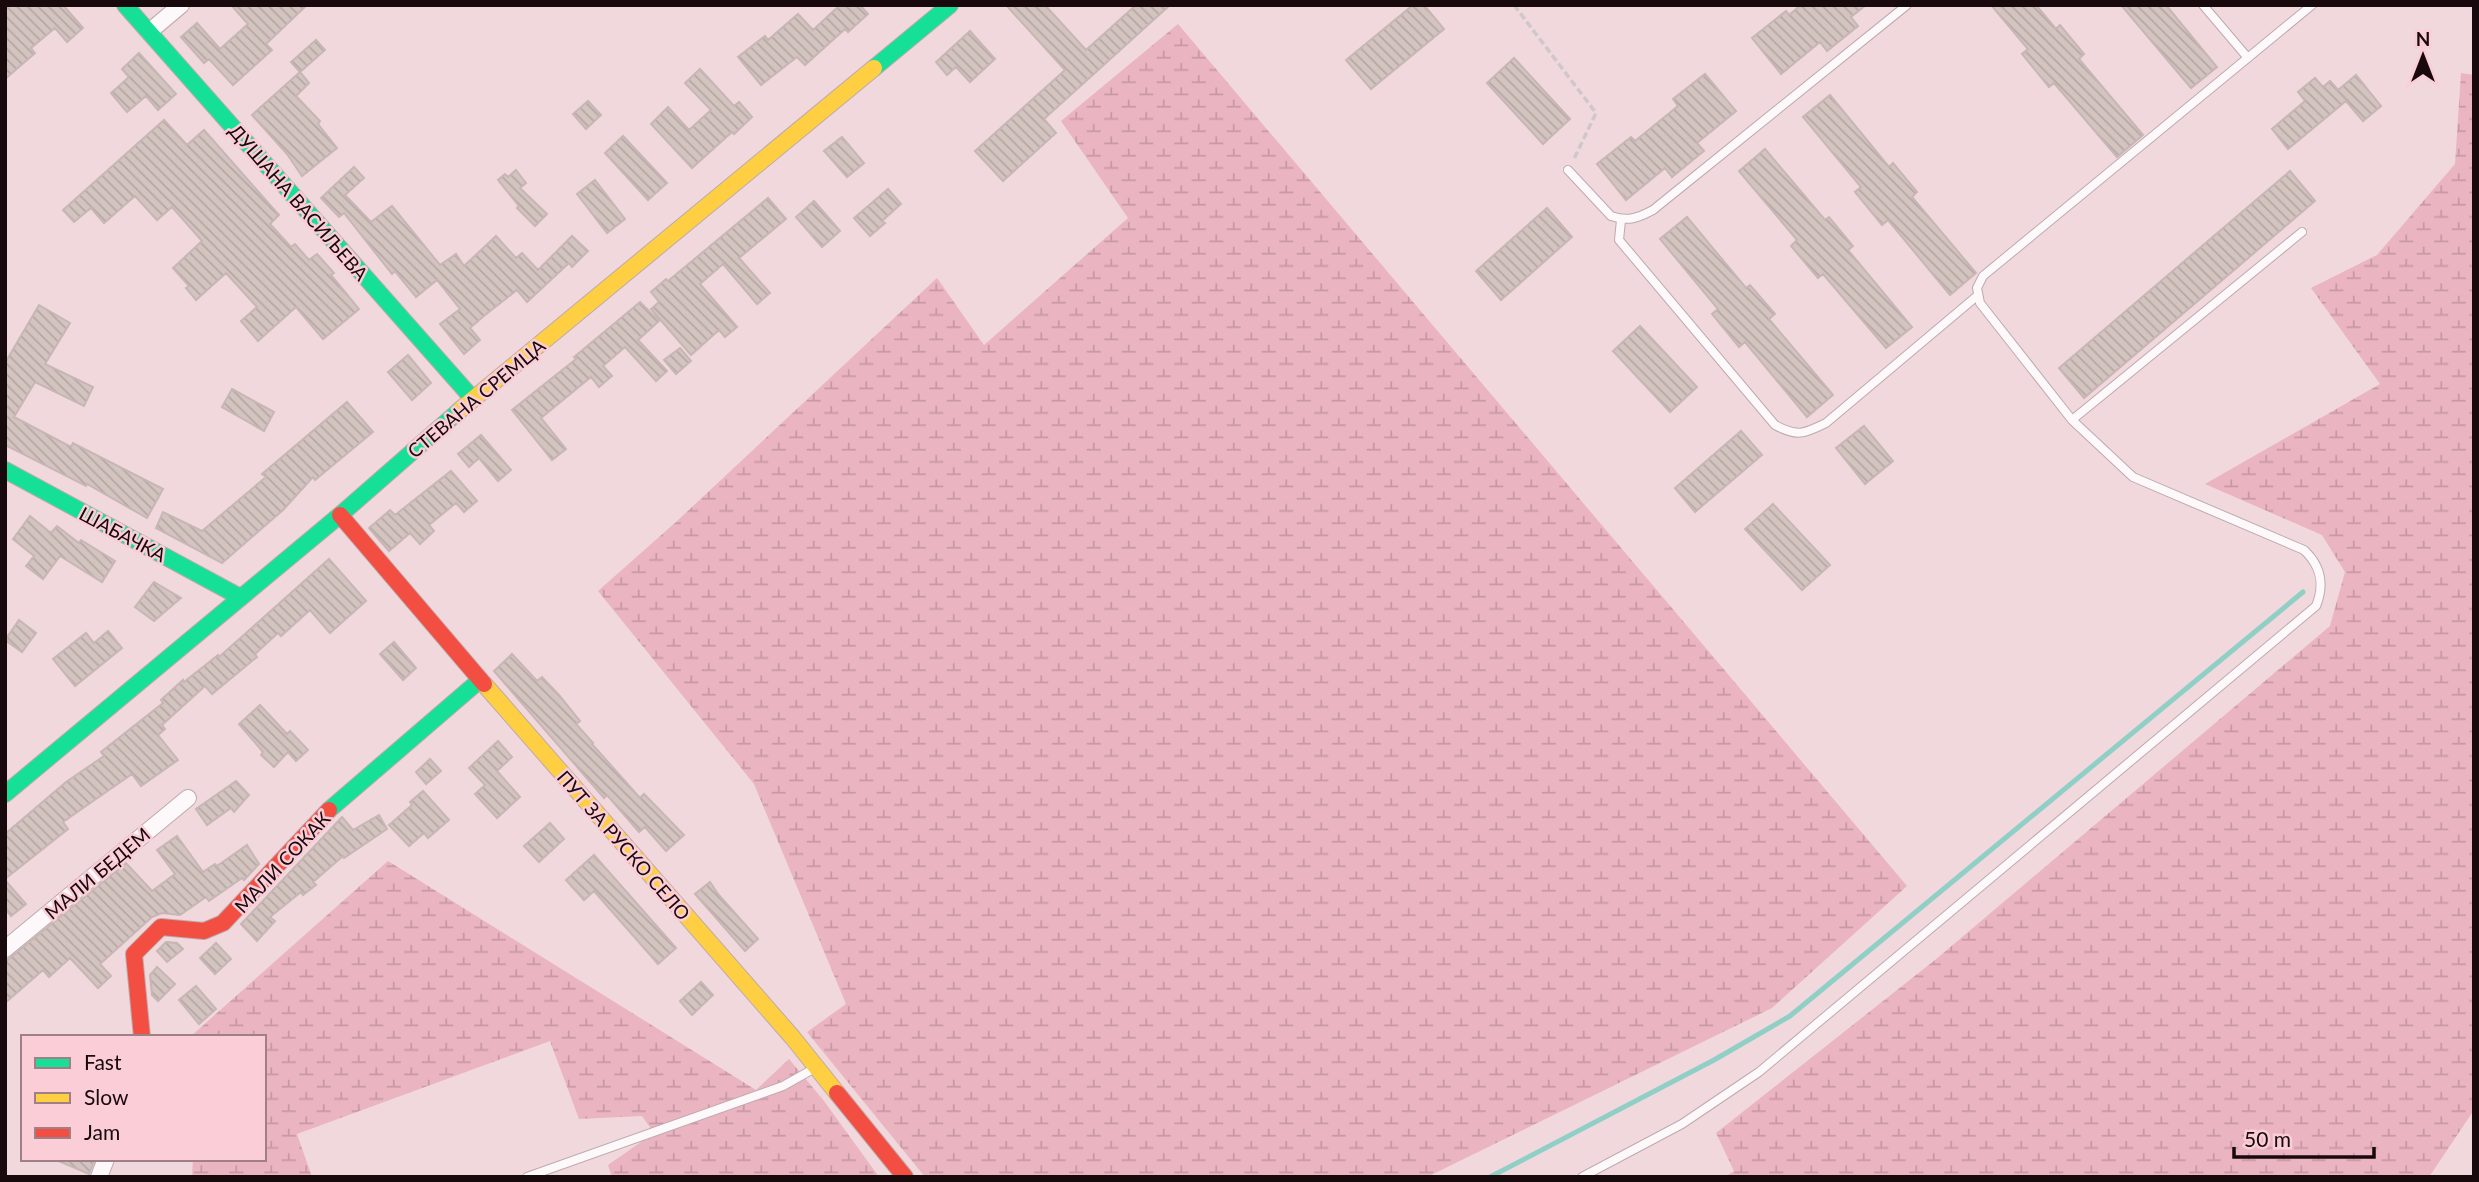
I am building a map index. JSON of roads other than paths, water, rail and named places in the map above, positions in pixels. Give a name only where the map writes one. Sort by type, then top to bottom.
[{"type":"street","name":"ДУШАНА ВАСИЉЕВА","points":[[125,5],[473,399]]},
{"type":"street","points":[[149,32],[181,5]]},
{"type":"street","name":"СТЕВАНА СРЕМЦА","points":[[5,794],[340,515],[473,399],[950,5]]},
{"type":"street","name":"ШАБАЧКА","points":[[5,470],[240,597]]},
{"type":"street","name":"ПУТ ЗА РУСКО СЕЛО","points":[[340,515],[817,1067],[905,1177]]},
{"type":"street","name":"МАЛИ СОКАК","points":[[142,1035],[134,954],[161,927],[204,931],[223,923],[326,813],[480,680]]},
{"type":"street","name":"МАЛИ БЕДЕМ","points":[[5,949],[188,798]]},
{"type":"lane","points":[[1568,170],[1611,216],[1621,220],[1632,219],[1653,210],[1907,5]]},
{"type":"lane","points":[[2203,5],[2248,58]]},
{"type":"lane","points":[[1582,1177],[1682,1124],[1759,1072],[2316,606],[2322,586],[2321,576],[2318,566],[2304,550],[2133,477],[2072,420],[1977,296],[1977,288],[1983,276],[2312,5]]},
{"type":"lane","points":[[1621,220],[1619,240],[1775,425],[1791,434],[1811,430],[1826,423],[1977,296]]},
{"type":"lane","points":[[2072,420],[2302,232]]},
{"type":"lane","points":[[527,1177],[783,1086],[817,1067]]},
{"type":"waterway","points":[[1490,1177],[1714,1060],[1790,1016],[2303,592]]}]
